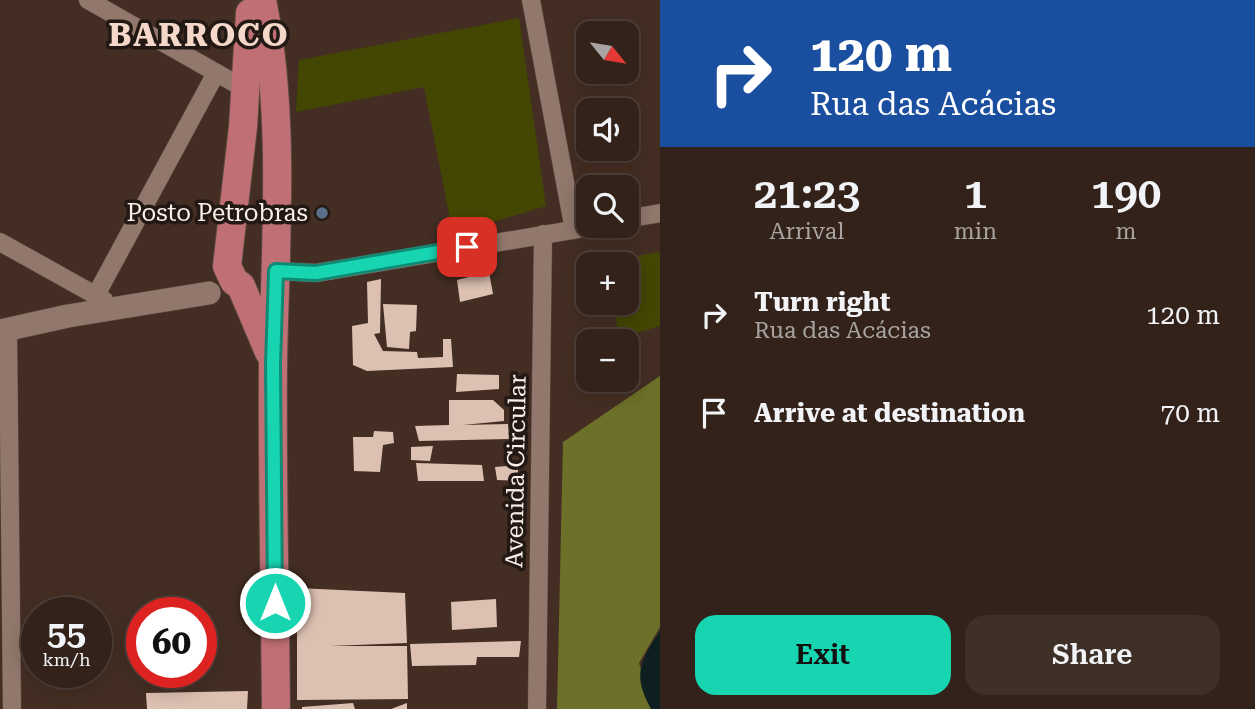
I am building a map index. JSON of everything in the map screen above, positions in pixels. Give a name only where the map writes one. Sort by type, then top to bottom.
[{"type":"main road","points":[[250,0],[245,89],[227,260],[230,274],[241,286],[264,335],[273,365]]},
{"type":"main road","points":[[262,0],[274,103],[277,267],[273,365],[276,709]]},
{"type":"main road","points":[[245,89],[264,113],[275,158]]},
{"type":"main road","points":[[227,260],[235,244],[253,237],[272,247],[277,267],[265,284],[257,288],[241,286]]},
{"type":"street","points":[[88,0],[245,89]]},
{"type":"street","points":[[277,267],[316,273],[574,230],[531,0]]},
{"type":"street","points":[[96,295],[216,73]]},
{"type":"street","points":[[639,216],[660,212]]},
{"type":"street","name":"Avenida Circular","points":[[537,709],[543,234]]},
{"type":"street","points":[[0,242],[118,309]]},
{"type":"street","points":[[12,709],[4,331],[241,286]]},
{"type":"shaded area","points":[[519,18],[546,206],[453,234],[424,87],[296,112],[299,60]]},
{"type":"shaded area","points":[[660,252],[660,326],[639,332],[639,329],[617,329],[615,315],[639,315],[639,256]]},
{"type":"shaded area","points":[[660,376],[660,627],[639,663],[654,709],[557,709],[563,442]]},
{"type":"shaded area","points":[[660,631],[660,709],[651,709],[642,687],[641,668],[647,651]]},
{"type":"building","points":[[489,272],[493,294],[460,302],[457,280]]},
{"type":"building","points":[[381,279],[380,333],[374,334],[383,351],[417,352],[418,358],[443,357],[443,339],[451,339],[453,367],[367,371],[353,365],[352,326],[368,323],[367,282]]},
{"type":"building","points":[[383,304],[417,305],[416,331],[410,332],[409,349],[387,347]]},
{"type":"building","points":[[457,374],[499,375],[499,389],[456,392]]},
{"type":"building","points":[[449,400],[493,400],[504,410],[504,421],[463,425],[508,424],[509,439],[419,441],[415,426],[449,425]]},
{"type":"building","points":[[374,431],[393,432],[394,443],[383,445],[380,472],[354,471],[353,437],[373,437]]},
{"type":"building","points":[[433,446],[430,461],[411,460],[411,447]]},
{"type":"building","points":[[416,463],[482,465],[484,481],[418,481]]},
{"type":"building","points":[[518,465],[518,481],[497,480],[495,467]]},
{"type":"building","points":[[297,588],[405,593],[407,643],[330,646],[407,646],[408,699],[297,700]]},
{"type":"building","points":[[496,599],[497,627],[452,630],[451,602]]},
{"type":"building","points":[[521,641],[519,657],[477,657],[476,665],[412,666],[410,644]]},
{"type":"building","points":[[248,691],[247,709],[147,709],[146,693]]},
{"type":"building","points":[[353,703],[355,709],[302,709],[302,707]]},
{"type":"building","points":[[407,703],[407,709],[391,709]]},
{"type":"place","name":"Posto Petrobras","points":[[322,213]]},
{"type":"district","name":"BARROCO","points":[[199,35]]},
{"type":"route","points":[[275,603],[273,365],[276,271],[316,273],[467,247]]}]
